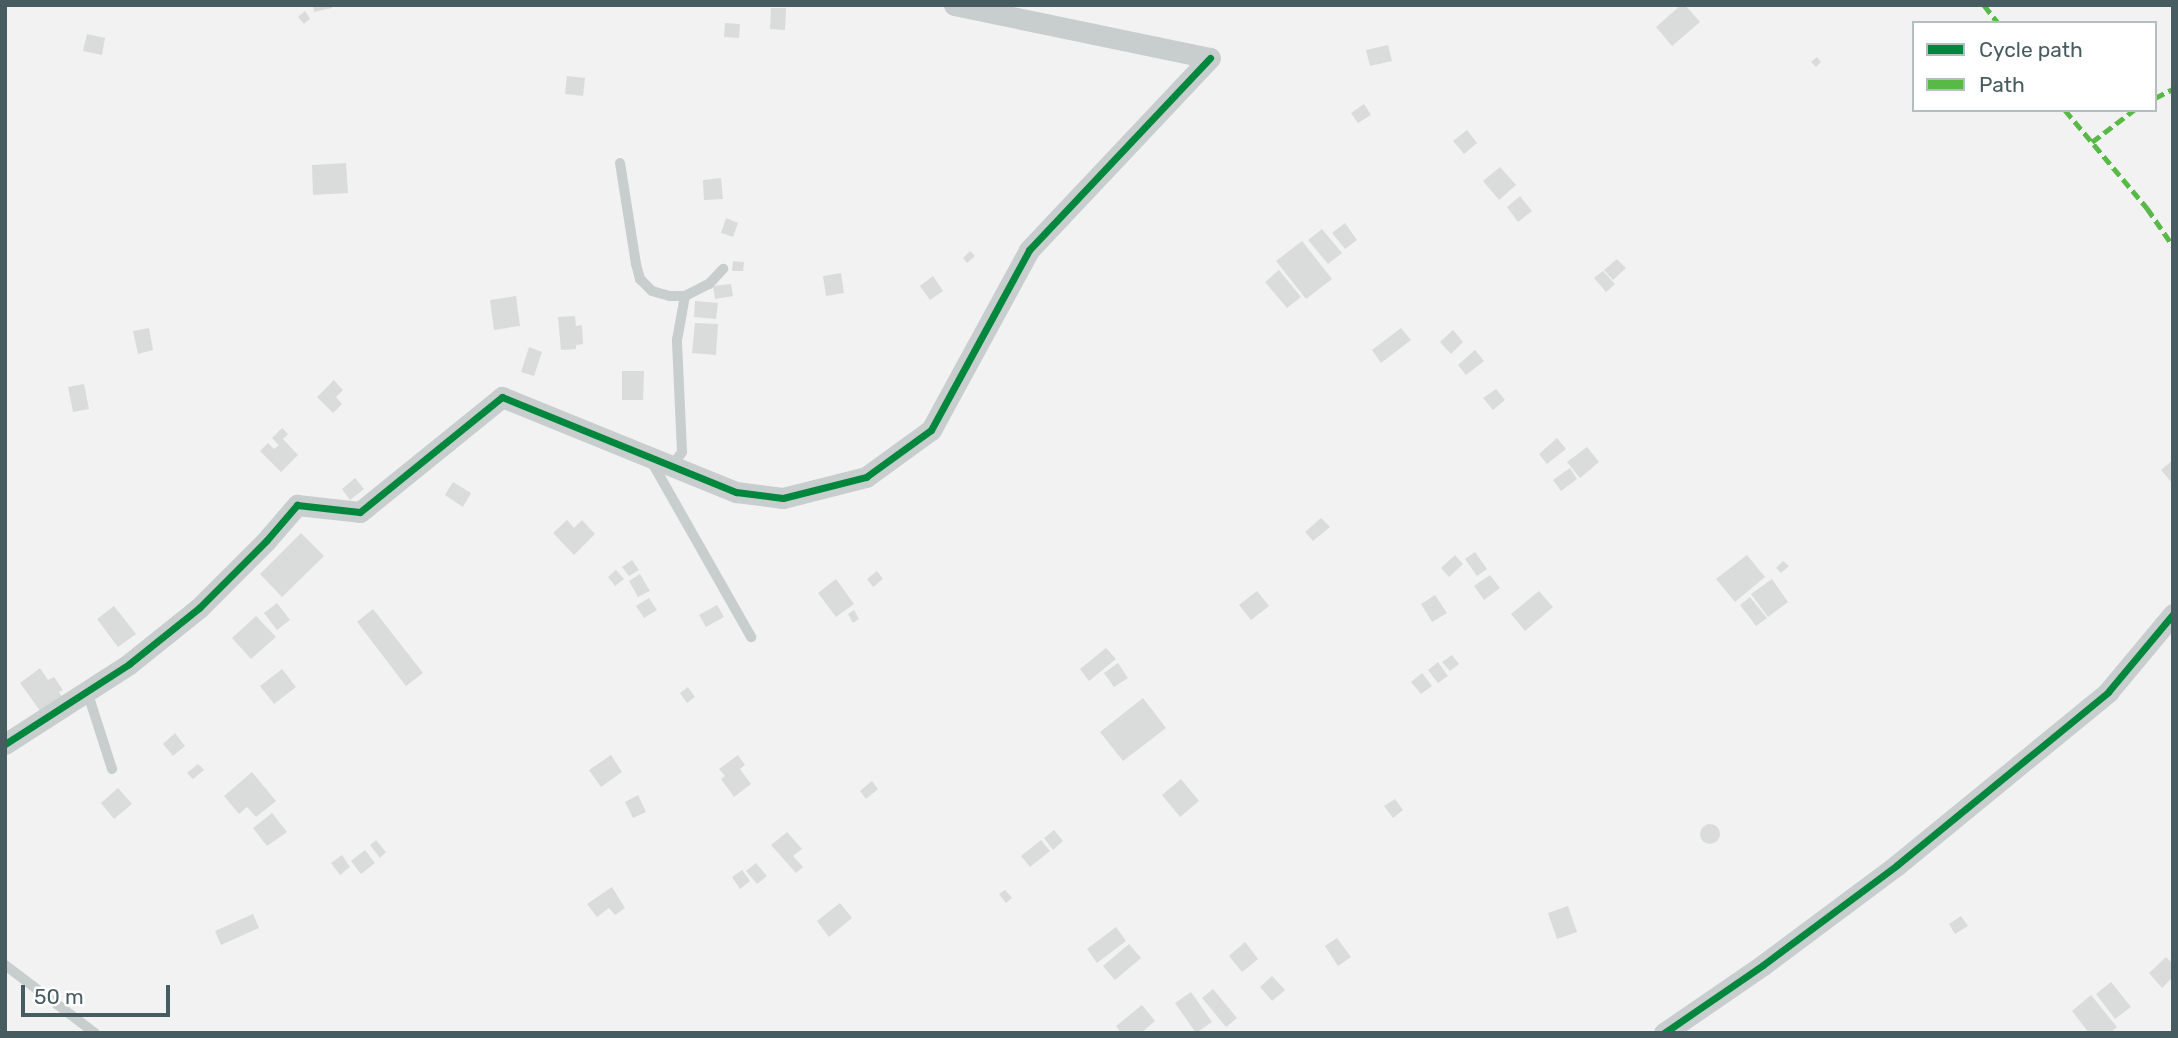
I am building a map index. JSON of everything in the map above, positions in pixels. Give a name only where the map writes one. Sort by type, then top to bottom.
[{"type":"street","points":[[5,744],[129,664],[199,608],[267,541],[298,505],[360,512],[502,397],[736,492],[783,498],[866,477],[931,430],[1029,250],[1210,58],[954,5]]},
{"type":"street","points":[[1664,1033],[1763,965],[1918,848],[2108,692],[2173,614]]},
{"type":"lane","points":[[620,163],[640,279],[652,291],[670,296],[685,296],[709,284],[723,269]]},
{"type":"lane","points":[[671,466],[682,452],[677,340],[685,296]]},
{"type":"lane","points":[[648,457],[751,637]]},
{"type":"lane","points":[[86,691],[112,769]]},
{"type":"lane","points":[[5,965],[95,1033]]},
{"type":"building","points":[[313,5],[332,5],[332,8],[314,12]]},
{"type":"building","points":[[1681,5],[1685,5],[1700,22],[1672,46],[1656,27]]},
{"type":"building","points":[[771,8],[786,8],[785,30],[770,29]]},
{"type":"building","points":[[305,11],[310,19],[304,24],[298,17]]},
{"type":"building","points":[[725,23],[740,24],[739,38],[724,37]]},
{"type":"building","points":[[87,34],[105,38],[102,55],[83,51]]},
{"type":"building","points":[[1388,45],[1392,61],[1370,66],[1366,50]]},
{"type":"building","points":[[1817,57],[1821,62],[1816,67],[1811,62]]},
{"type":"building","points":[[567,76],[585,78],[583,96],[565,94]]},
{"type":"building","points":[[1364,104],[1371,115],[1358,123],[1351,113]]},
{"type":"building","points":[[1467,130],[1477,143],[1464,154],[1453,141]]},
{"type":"building","points":[[346,163],[348,193],[313,195],[312,165]]},
{"type":"building","points":[[1500,167],[1516,185],[1499,200],[1483,181]]},
{"type":"building","points":[[721,178],[723,199],[704,200],[703,180]]},
{"type":"building","points":[[1520,196],[1532,211],[1518,222],[1507,207]]},
{"type":"building","points":[[726,218],[738,223],[733,237],[721,233]]},
{"type":"building","points":[[1345,223],[1357,240],[1345,249],[1332,233]]},
{"type":"building","points":[[1322,229],[1342,253],[1328,264],[1308,240]]},
{"type":"building","points":[[1302,241],[1332,279],[1306,299],[1276,261]]},
{"type":"building","points":[[970,251],[975,256],[967,263],[963,258]]},
{"type":"building","points":[[1617,259],[1626,268],[1613,280],[1604,270]]},
{"type":"building","points":[[733,261],[744,262],[743,271],[732,271]]},
{"type":"building","points":[[1279,270],[1301,297],[1287,308],[1265,282]]},
{"type":"building","points":[[1603,271],[1615,284],[1606,292],[1594,278]]},
{"type":"building","points":[[841,273],[844,293],[826,296],[823,276]]},
{"type":"building","points":[[933,276],[943,291],[930,300],[920,286]]},
{"type":"building","points":[[731,284],[733,296],[715,299],[713,286]]},
{"type":"building","points":[[516,296],[520,326],[494,330],[490,300]]},
{"type":"building","points":[[695,301],[718,303],[716,319],[694,317]]},
{"type":"building","points":[[575,316],[576,326],[582,325],[583,344],[576,345],[576,349],[561,350],[558,317]]},
{"type":"building","points":[[695,323],[718,324],[716,355],[692,353]]},
{"type":"building","points":[[149,328],[153,350],[138,354],[133,331]]},
{"type":"building","points":[[1401,328],[1411,340],[1381,363],[1372,350]]},
{"type":"building","points":[[1453,330],[1463,342],[1451,354],[1440,342]]},
{"type":"building","points":[[529,347],[542,352],[534,376],[521,372]]},
{"type":"building","points":[[1475,350],[1484,361],[1466,375],[1458,365]]},
{"type":"building","points":[[622,371],[644,371],[643,400],[622,400]]},
{"type":"building","points":[[334,380],[343,390],[336,397],[342,404],[333,413],[317,397]]},
{"type":"building","points":[[84,384],[89,409],[73,412],[68,387]]},
{"type":"building","points":[[1496,389],[1505,400],[1493,410],[1483,398]]},
{"type":"building","points":[[282,428],[288,434],[283,439],[298,455],[281,472],[260,451],[268,443],[274,449],[279,445],[272,438]]},
{"type":"building","points":[[1557,438],[1566,449],[1547,464],[1539,454]]},
{"type":"building","points":[[1587,447],[1599,462],[1580,478],[1567,462]]},
{"type":"building","points":[[2173,460],[2173,484],[2161,470]]},
{"type":"building","points":[[1570,468],[1577,479],[1561,491],[1553,480]]},
{"type":"building","points":[[355,478],[364,489],[350,500],[342,489]]},
{"type":"building","points":[[453,482],[471,493],[463,507],[445,495]]},
{"type":"building","points":[[1321,518],[1330,527],[1313,541],[1305,532]]},
{"type":"building","points":[[567,520],[574,528],[582,520],[595,534],[574,555],[553,533]]},
{"type":"building","points":[[301,533],[324,556],[282,597],[260,574]]},
{"type":"building","points":[[1475,552],[1487,569],[1477,576],[1465,559]]},
{"type":"building","points":[[1455,555],[1463,564],[1449,577],[1441,568]]},
{"type":"building","points":[[1747,555],[1765,577],[1735,602],[1716,579]]},
{"type":"building","points":[[632,560],[639,570],[629,576],[622,567]]},
{"type":"building","points":[[1783,561],[1789,566],[1781,573],[1776,568]]},
{"type":"building","points":[[616,570],[624,579],[615,586],[608,577]]},
{"type":"building","points":[[877,571],[883,579],[873,587],[867,579]]},
{"type":"building","points":[[640,574],[650,591],[638,597],[629,581]]},
{"type":"building","points":[[1490,575],[1500,588],[1484,600],[1474,586]]},
{"type":"building","points":[[836,579],[854,604],[836,617],[818,593]]},
{"type":"building","points":[[1772,579],[1788,602],[1768,617],[1751,594]]},
{"type":"building","points":[[1257,591],[1269,606],[1251,620],[1239,605]]},
{"type":"building","points":[[1539,591],[1553,607],[1525,631],[1511,614]]},
{"type":"building","points":[[1435,595],[1447,613],[1432,622],[1421,604]]},
{"type":"building","points":[[1750,597],[1767,618],[1756,626],[1740,605]]},
{"type":"building","points":[[649,598],[657,610],[644,618],[636,606]]},
{"type":"building","points":[[277,603],[290,620],[277,630],[264,613]]},
{"type":"building","points":[[717,605],[724,617],[706,627],[699,615]]},
{"type":"building","points":[[114,606],[136,634],[118,647],[97,619]]},
{"type":"building","points":[[373,609],[423,673],[406,686],[357,622]]},
{"type":"building","points":[[854,610],[859,619],[853,623],[848,614]]},
{"type":"building","points":[[256,616],[276,637],[251,659],[232,638]]},
{"type":"building","points":[[1106,648],[1116,659],[1089,681],[1080,669]]},
{"type":"building","points":[[1452,655],[1459,664],[1450,671],[1442,662]]},
{"type":"building","points":[[1438,662],[1448,676],[1438,683],[1428,670]]},
{"type":"building","points":[[1118,663],[1128,678],[1114,687],[1104,673]]},
{"type":"building","points":[[40,668],[48,680],[54,677],[63,690],[59,692],[62,697],[41,712],[20,683]]},
{"type":"building","points":[[282,669],[296,687],[274,704],[260,686]]},
{"type":"building","points":[[1422,673],[1432,686],[1421,694],[1411,682]]},
{"type":"building","points":[[688,687],[695,697],[687,703],[680,693]]},
{"type":"building","points":[[1143,698],[1166,728],[1123,761],[1100,732]]},
{"type":"building","points":[[175,733],[185,746],[173,756],[163,744]]},
{"type":"building","points":[[611,755],[622,772],[601,787],[589,770]]},
{"type":"building","points":[[738,755],[745,765],[740,769],[751,784],[734,797],[721,779],[725,776],[719,769]]},
{"type":"building","points":[[198,764],[204,770],[193,779],[187,773]]},
{"type":"building","points":[[252,772],[276,801],[256,817],[247,807],[239,814],[224,796]]},
{"type":"building","points":[[1181,779],[1199,801],[1180,817],[1162,795]]},
{"type":"building","points":[[872,781],[878,789],[866,799],[860,791]]},
{"type":"building","points":[[118,788],[132,804],[114,819],[101,803]]},
{"type":"building","points":[[638,795],[646,812],[633,818],[625,802]]},
{"type":"building","points":[[1395,799],[1403,810],[1393,818],[1384,806]]},
{"type":"building","points":[[272,813],[287,832],[267,846],[253,828]]},
{"type":"building","points":[[1710,824],[1717,827],[1720,834],[1717,841],[1710,844],[1703,841],[1700,834],[1703,827]]},
{"type":"building","points":[[1054,830],[1063,841],[1053,850],[1044,838]]},
{"type":"building","points":[[787,832],[802,849],[793,856],[803,867],[796,873],[771,845]]},
{"type":"building","points":[[376,840],[386,852],[380,858],[370,845]]},
{"type":"building","points":[[1041,840],[1050,851],[1030,867],[1021,856]]},
{"type":"building","points":[[365,850],[375,863],[361,874],[351,861]]},
{"type":"building","points":[[342,855],[350,867],[340,875],[331,863]]},
{"type":"building","points":[[756,863],[767,876],[757,884],[746,871]]},
{"type":"building","points":[[742,870],[750,881],[740,889],[732,877]]},
{"type":"building","points":[[612,887],[625,908],[615,915],[609,908],[597,917],[587,904]]},
{"type":"building","points":[[1005,890],[1012,898],[1006,903],[999,894]]},
{"type":"building","points":[[840,903],[852,918],[829,937],[817,921]]},
{"type":"building","points":[[1568,906],[1577,932],[1557,939],[1548,913]]},
{"type":"building","points":[[253,914],[259,928],[221,945],[215,931]]},
{"type":"building","points":[[1961,916],[1968,926],[1955,934],[1949,924]]},
{"type":"building","points":[[1116,927],[1126,941],[1097,963],[1087,949]]},
{"type":"building","points":[[1337,938],[1351,957],[1338,966],[1325,946]]},
{"type":"building","points":[[1245,942],[1258,959],[1242,972],[1229,956]]},
{"type":"building","points":[[1129,944],[1141,958],[1115,980],[1103,966]]},
{"type":"building","points":[[2166,957],[2173,964],[2173,977],[2162,988],[2149,973]]},
{"type":"building","points":[[1272,976],[1285,990],[1272,1001],[1260,987]]},
{"type":"building","points":[[2111,982],[2131,1007],[2115,1019],[2096,994]]},
{"type":"building","points":[[1213,989],[1237,1018],[1226,1027],[1202,998]]},
{"type":"building","points":[[1191,992],[1212,1022],[1196,1033],[1175,1003]]},
{"type":"building","points":[[2091,995],[2117,1027],[2110,1033],[2089,1033],[2072,1011]]},
{"type":"building","points":[[1142,1005],[1155,1021],[1141,1033],[1121,1033],[1116,1026]]},
{"type":"marked path","points":[[1984,5],[1996,21]]},
{"type":"marked path","points":[[2157,97],[2173,89]]},
{"type":"marked path","points":[[2067,112],[2147,208],[2173,246]]},
{"type":"marked path","points":[[2092,142],[2131,112]]},
{"type":"cycle path","points":[[5,744],[129,664],[199,608],[266,541],[297,505],[360,512],[502,397],[736,492],[783,498],[866,477],[931,430],[1029,250],[1210,58]]},
{"type":"cycle path","points":[[1664,1033],[1763,965],[1897,865],[2108,692],[2173,614]]}]
